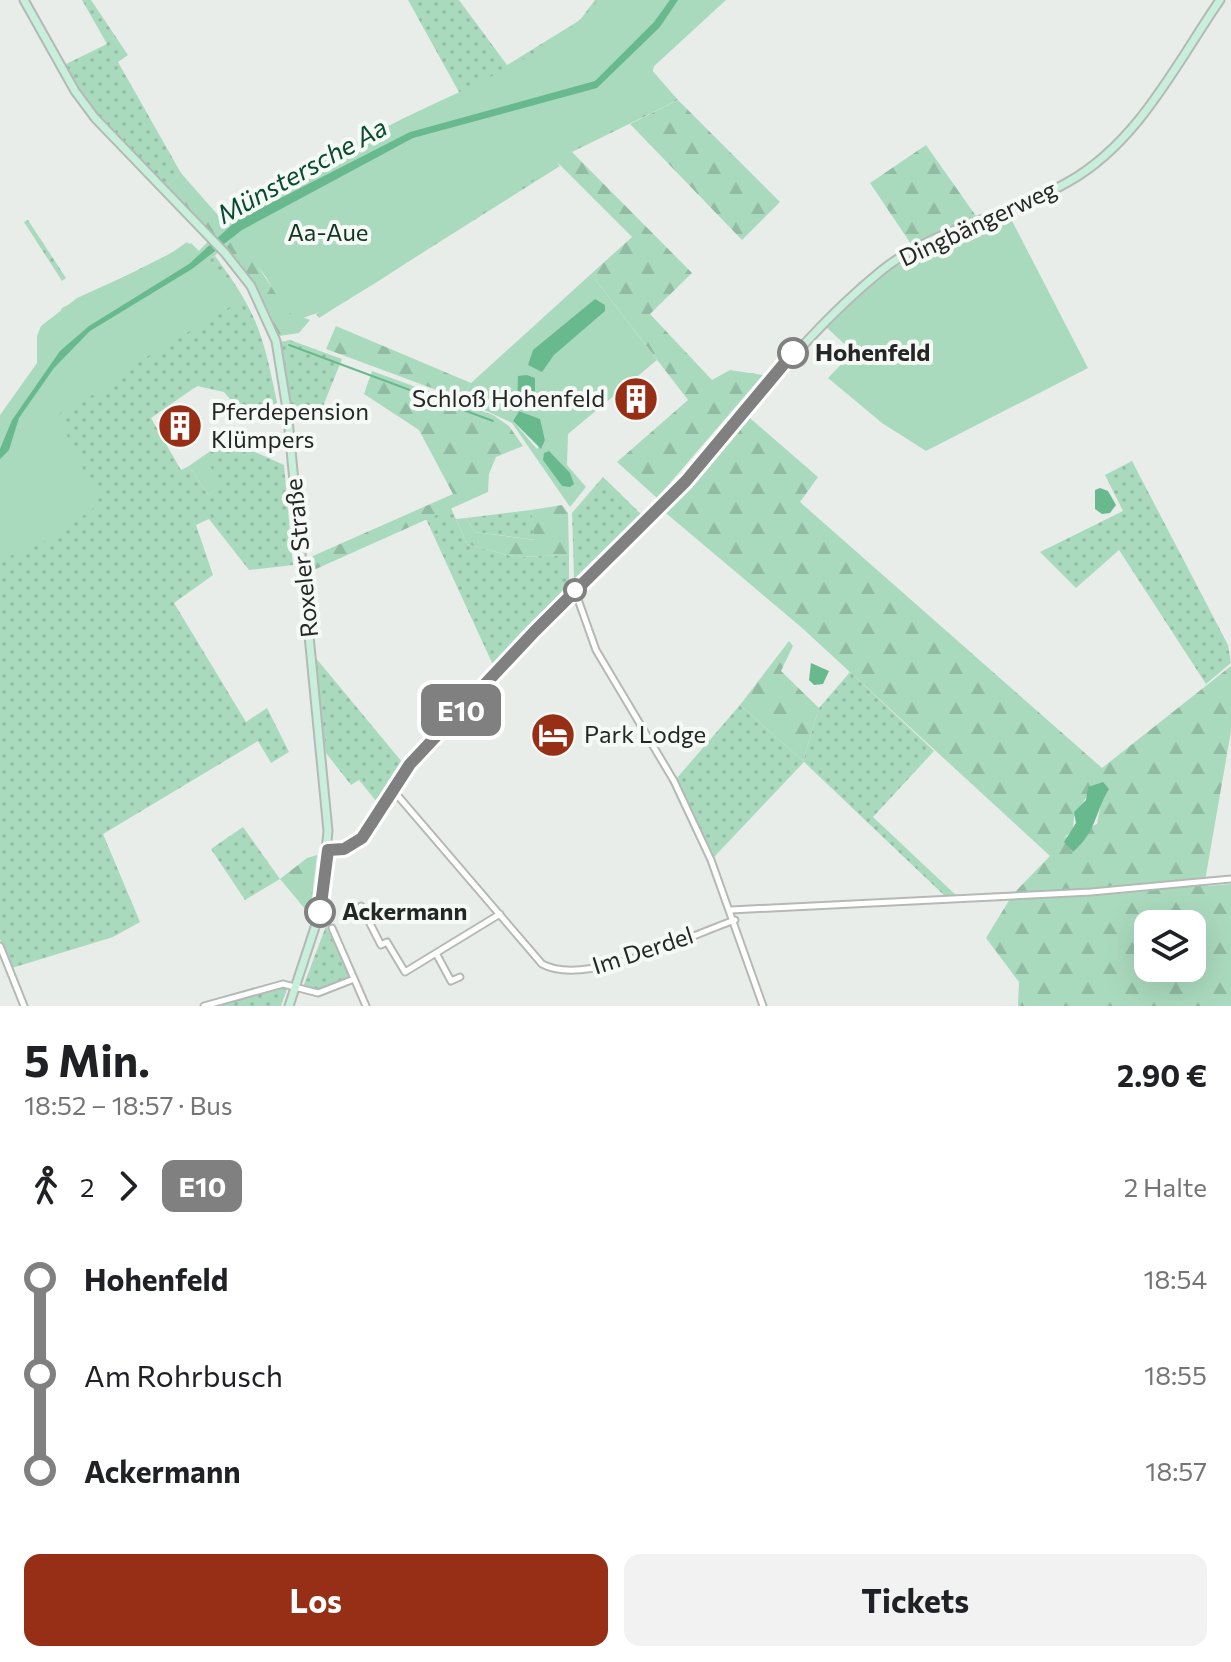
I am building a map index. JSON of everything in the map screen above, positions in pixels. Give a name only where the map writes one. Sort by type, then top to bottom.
[{"type":"main road","name":"Roxeler Straße","points":[[24,0],[71,84],[95,118],[225,253],[262,306],[274,334],[283,375],[326,786],[328,850],[320,912],[289,1006]]},
{"type":"main road","name":"Dingbängerweg","points":[[328,850],[344,849],[362,838],[410,764],[575,590],[686,481],[793,353],[882,270],[928,243],[1056,189],[1108,154],[1130,132],[1220,0]]},
{"type":"street","points":[[575,590],[596,650],[674,781],[735,920],[763,1006]]},
{"type":"street","name":"Im Derdel","points":[[392,789],[542,964],[564,971],[614,963],[735,920]]},
{"type":"street","points":[[731,910],[1091,892],[1231,879]]},
{"type":"street","points":[[361,906],[381,945],[387,942],[405,972],[500,914]]},
{"type":"street","points":[[332,928],[366,1006]]},
{"type":"street","points":[[0,946],[24,1006]]},
{"type":"street","points":[[437,955],[451,981],[460,977]]},
{"type":"street","points":[[204,1006],[283,984],[318,993],[354,979]]},
{"type":"green space","points":[[82,0],[91,0],[128,55],[118,62],[181,173],[166,186],[85,101],[64,65],[107,44]]},
{"type":"green space","points":[[408,0],[459,0],[507,65],[580,20],[595,0],[675,0],[652,73],[678,100],[572,152],[465,103]]},
{"type":"green space","name":"Aa-Aue","points":[[598,0],[726,0],[651,69],[677,99],[574,149],[557,164],[337,306],[303,318],[286,312],[266,277],[235,239],[207,262],[240,301],[125,370],[125,377],[57,415],[100,504],[50,539],[0,560],[0,415],[37,363],[37,336],[41,326],[77,298],[163,259],[187,242],[198,252],[220,229],[217,225],[239,204],[535,53],[581,19]]},
{"type":"green space","points":[[678,100],[780,202],[742,240],[630,124]]},
{"type":"green space","points":[[926,145],[976,216],[911,244],[870,183]]},
{"type":"green space","points":[[542,147],[572,152],[692,273],[650,314],[712,380],[730,370],[763,375],[657,498],[617,462],[688,400],[591,274],[632,237]]},
{"type":"green space","points":[[556,162],[560,166],[319,318],[316,314]]},
{"type":"green space","points":[[181,173],[238,238],[289,312],[310,320],[299,333],[279,336],[244,275],[215,238],[166,186]]},
{"type":"green space","points":[[1008,213],[1088,368],[926,451],[882,423],[828,378],[853,352],[825,326],[882,273]]},
{"type":"green space","points":[[28,220],[66,278],[62,281],[24,222]]},
{"type":"green space","points":[[191,243],[200,252],[184,278],[215,256],[256,324],[277,402],[251,424],[224,392],[197,386],[151,418],[181,470],[189,466],[208,495],[222,485],[203,456],[228,440],[284,465],[293,565],[249,570],[209,519],[196,525],[213,575],[174,603],[246,722],[267,708],[289,752],[271,763],[258,741],[103,834],[140,922],[113,937],[12,968],[0,939],[0,436],[38,365],[62,308]]},
{"type":"green space","points":[[591,274],[657,360],[568,434],[567,465],[586,487],[570,507],[512,423],[461,399],[471,383]],"holes":[[[595,299],[554,355],[550,360],[567,325]],[[519,411],[539,419],[545,440],[537,449],[513,421]]]},
{"type":"green space","points":[[336,326],[471,383],[461,399],[326,349]]},
{"type":"green space","points":[[290,340],[342,359],[323,406],[291,412],[280,342]]},
{"type":"green space","points":[[372,371],[493,415],[509,426],[523,446],[496,457],[489,474],[488,492],[307,573],[306,559],[453,494],[419,430],[364,394]]},
{"type":"green space","points":[[744,413],[818,477],[800,502],[1102,768],[1231,666],[1231,731],[1205,881],[1207,886],[1231,884],[1231,1006],[1018,1006],[1019,982],[986,938],[1013,894],[1050,856],[801,627],[661,509]],"holes":[[[1108,789],[1101,803],[1097,824],[1064,838],[1073,830],[1074,817],[1087,796]]]},
{"type":"green space","points":[[203,456],[223,485],[208,495],[189,466]]},
{"type":"green space","points":[[1132,461],[1228,645],[1231,663],[1206,684],[1119,550],[1076,588],[1040,552],[1123,511],[1105,475]]},
{"type":"green space","points":[[603,477],[641,514],[574,579],[572,513]]},
{"type":"green space","points":[[562,505],[568,513],[569,555],[515,557],[467,544],[456,519],[466,518],[475,532],[535,540],[531,510]]},
{"type":"green space","points":[[451,508],[467,544],[515,557],[569,555],[569,584],[493,665],[426,519]]},
{"type":"green space","points":[[531,510],[536,540],[475,532],[466,518]]},
{"type":"green space","points":[[789,641],[793,646],[781,671],[819,708],[803,761],[740,705]]},
{"type":"green space","points":[[315,657],[402,762],[376,801],[359,780],[351,785],[326,753]]},
{"type":"green space","points":[[850,672],[934,751],[873,817],[958,897],[947,898],[804,762],[714,857],[676,779],[740,705],[803,761],[819,708]]},
{"type":"green space","points":[[243,827],[280,879],[245,900],[211,849]]},
{"type":"green space","points":[[317,855],[310,915],[280,879],[307,858]]},
{"type":"green space","points":[[326,926],[350,977],[320,989],[303,987]]},
{"type":"green space","points":[[289,984],[281,1006],[215,1006]]},
{"type":"shaded area","points":[[670,0],[678,0],[660,27],[597,88],[413,138],[242,230],[192,269],[90,331],[54,368],[19,418],[9,450],[0,459],[0,449],[12,420],[60,351],[89,326],[189,264],[236,221],[410,132],[595,81],[654,22]]},
{"type":"shaded area","points":[[595,299],[605,305],[605,311],[554,355],[542,372],[528,365],[533,350]]},
{"type":"shaded area","points":[[518,376],[535,378],[535,407],[517,404]]},
{"type":"shaded area","points":[[519,411],[540,419],[545,440],[541,449],[513,421]]},
{"type":"shaded area","points":[[549,451],[570,473],[574,484],[570,487],[562,486],[543,460],[544,453]]},
{"type":"shaded area","points":[[1095,490],[1108,491],[1116,505],[1110,513],[1102,514],[1095,509]]},
{"type":"shaded area","points":[[811,663],[829,671],[823,684],[814,685],[809,680]]},
{"type":"shaded area","points":[[1103,782],[1109,789],[1091,829],[1073,852],[1064,842],[1076,823],[1074,812],[1086,800],[1088,787]]},
{"type":"waterway","points":[[289,345],[493,421]]},
{"type":"bus line","name":"E10","points":[[320,912],[328,850],[348,848],[362,838],[410,764],[535,631],[686,481],[793,353]]},
{"type":"place","name":"Hohenfeld","points":[[793,353]]},
{"type":"place","name":"Schloß Hohenfeld","points":[[636,399]]},
{"type":"place","name":"Pferdepension Klümpers","points":[[180,426]]},
{"type":"place","name":"Park Lodge","points":[[553,735]]},
{"type":"place","name":"Ackermann","points":[[320,912]]},
{"type":"water label","name":"Münstersche Aa","points":[[302,171]]}]
